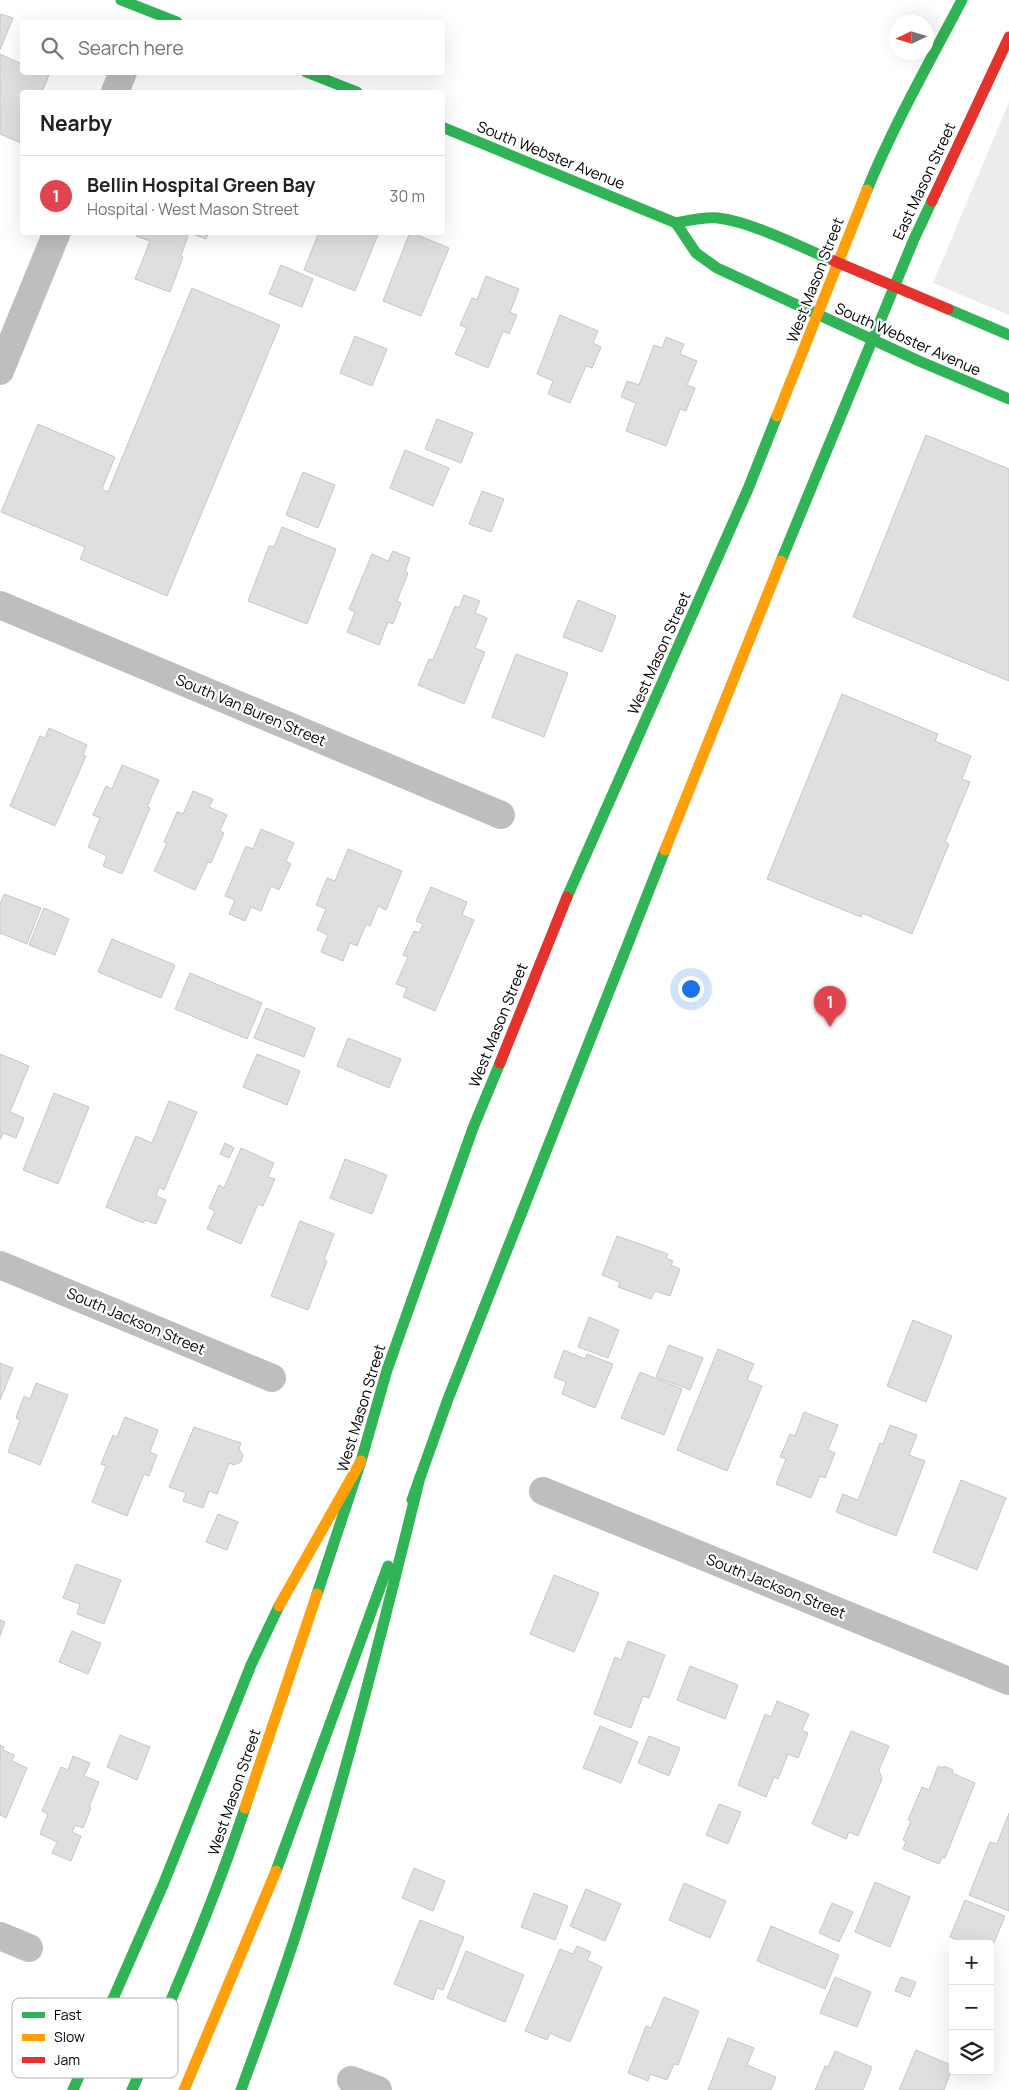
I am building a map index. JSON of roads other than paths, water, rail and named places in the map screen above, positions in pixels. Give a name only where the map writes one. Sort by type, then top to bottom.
[{"type":"main road","points":[[121,0],[172,20]]},
{"type":"main road","name":"West Mason Street","points":[[173,1998],[228,1857],[361,1461],[387,1370],[473,1128],[566,900],[738,513],[838,262],[894,128],[962,0]]},
{"type":"main road","name":"East Mason Street","points":[[872,340],[933,194],[1009,37]]},
{"type":"main road","points":[[314,75],[353,90]]},
{"type":"main road","name":"South Webster Avenue","points":[[445,128],[676,222],[690,246],[709,263],[734,277],[872,340],[1009,399]]},
{"type":"main road","points":[[676,222],[700,218],[722,218],[748,225],[1009,335]]},
{"type":"main road","points":[[184,2090],[279,1865],[448,1399],[763,604],[872,340]]},
{"type":"main road","points":[[113,1998],[162,1885],[251,1665],[282,1599],[361,1461]]},
{"type":"main road","points":[[241,2090],[272,2005],[312,1882],[366,1694],[420,1478]]},
{"type":"main road","points":[[73,2090],[78,2078]]},
{"type":"main road","name":"West Mason Street","points":[[132,2090],[137,2078]]},
{"type":"street","points":[[116,90],[122,75]]},
{"type":"street","points":[[0,371],[56,235]]},
{"type":"street","name":"South Van Buren Street","points":[[0,605],[501,815]]},
{"type":"street","name":"South Jackson Street","points":[[0,1265],[272,1378]]},
{"type":"street","name":"South Jackson Street","points":[[542,1491],[1009,1681]]},
{"type":"street","points":[[0,1936],[29,1948]]},
{"type":"street","points":[[351,2080],[378,2090]]},
{"type":"place","name":"Bellin Hospital Green Bay","points":[[830,1027]]}]
